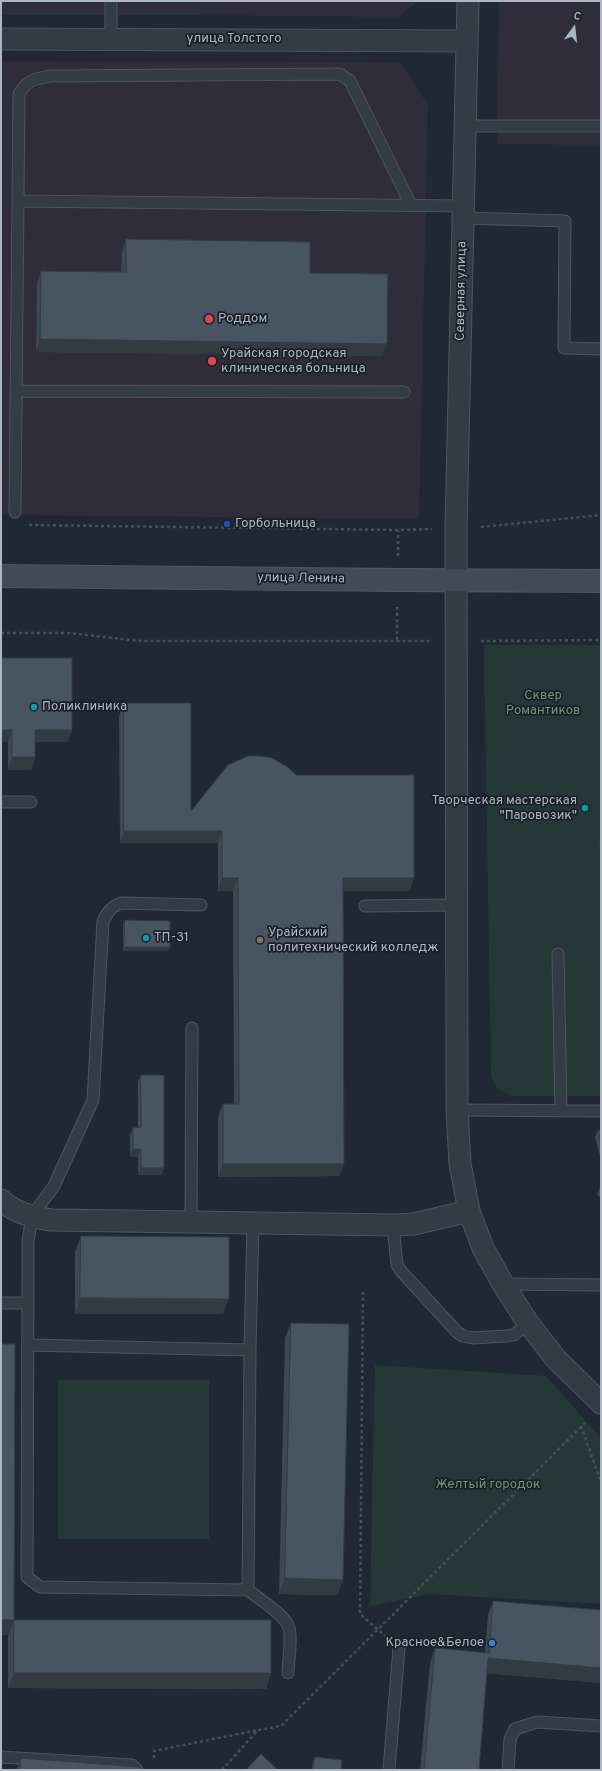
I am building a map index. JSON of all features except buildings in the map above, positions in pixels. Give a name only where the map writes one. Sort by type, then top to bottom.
[{"type":"main road","name":"улица Ленина","points":[[1,576],[601,581]]},
{"type":"street","name":"Северная улица","points":[[468,1],[456,528],[457,1110],[460,1164],[469,1211],[483,1248],[503,1284],[528,1323],[556,1359],[601,1403]]},
{"type":"street","name":"улица Толстого","points":[[1,39],[110,38],[467,41]]},
{"type":"street","points":[[1,1200],[17,1211],[52,1220],[393,1225],[414,1224],[469,1211]]},
{"type":"lane","points":[[110,38],[111,1]]},
{"type":"lane","points":[[15,512],[19,94],[25,84],[36,78],[51,76],[340,74],[350,81],[411,205]]},
{"type":"lane","points":[[466,126],[601,126]]},
{"type":"lane","points":[[19,201],[411,205],[464,212],[565,221],[564,348],[601,349]]},
{"type":"lane","points":[[16,391],[404,392]]},
{"type":"lane","points":[[1,802],[31,802]]},
{"type":"lane","points":[[201,905],[121,903],[112,907],[106,914],[103,922],[93,1100],[54,1186],[32,1216],[28,1241],[27,1577],[40,1587],[248,1590],[284,1619],[289,1626],[288,1673]]},
{"type":"lane","points":[[365,906],[456,905]]},
{"type":"lane","points":[[558,954],[561,1111]]},
{"type":"lane","points":[[191,1222],[192,1028]]},
{"type":"lane","points":[[457,1110],[601,1111]]},
{"type":"lane","points":[[248,1590],[250,1350],[253,1223]]},
{"type":"lane","points":[[393,1225],[397,1265],[457,1332],[473,1338],[514,1335],[528,1323]]},
{"type":"lane","points":[[503,1284],[601,1285]]},
{"type":"lane","points":[[1,1303],[28,1303]]},
{"type":"lane","points":[[28,1345],[250,1350]]},
{"type":"lane","points":[[389,1770],[399,1648]]},
{"type":"lane","points":[[508,1770],[510,1739],[515,1729],[537,1722],[601,1726]]},
{"type":"lane","points":[[1,1757],[132,1765],[137,1770]]},
{"type":"path","points":[[26,524],[398,530],[476,528],[601,515]]},
{"type":"path","points":[[1,633],[68,633],[142,641],[601,640]]},
{"type":"path","points":[[363,1292],[360,1614],[399,1648]]},
{"type":"path","points":[[153,1764],[154,1751],[281,1726],[581,1426],[601,1482]]},
{"type":"path","points":[[222,1770],[258,1730]]},
{"type":"shaded area","points":[[1,1],[418,1],[399,17],[1,15]]},
{"type":"shaded area","points":[[499,1],[601,1],[601,145],[497,144]]},
{"type":"shaded area","name":"Урайская городская клиническая больница","points":[[1,61],[400,62],[428,105],[419,519],[1,515]]},
{"type":"green space","name":"Сквер Романтиков","points":[[484,645],[601,645],[601,1096],[511,1096],[497,1088],[491,1077]]},
{"type":"green space","name":"Желтый городок","points":[[375,1365],[546,1376],[601,1438],[601,1604],[429,1594],[370,1606]]},
{"type":"green space","points":[[58,1380],[209,1380],[209,1539],[58,1539]]},
{"type":"place","name":"Роддом","points":[[209,319]]},
{"type":"place","name":"Урайская городская клиническая больница","points":[[212,361]]},
{"type":"place","name":"Горбольница","points":[[227,524]]},
{"type":"place","name":"Поликлиника","points":[[34,707]]},
{"type":"place","name":"Творческая мастерская \"Паровозик\"","points":[[585,808]]},
{"type":"place","name":"ТП-31","points":[[146,938]]},
{"type":"place","name":"Урайский политехнический колледж","points":[[260,940]]},
{"type":"place","name":"Красное&Белое","points":[[492,1643]]}]
